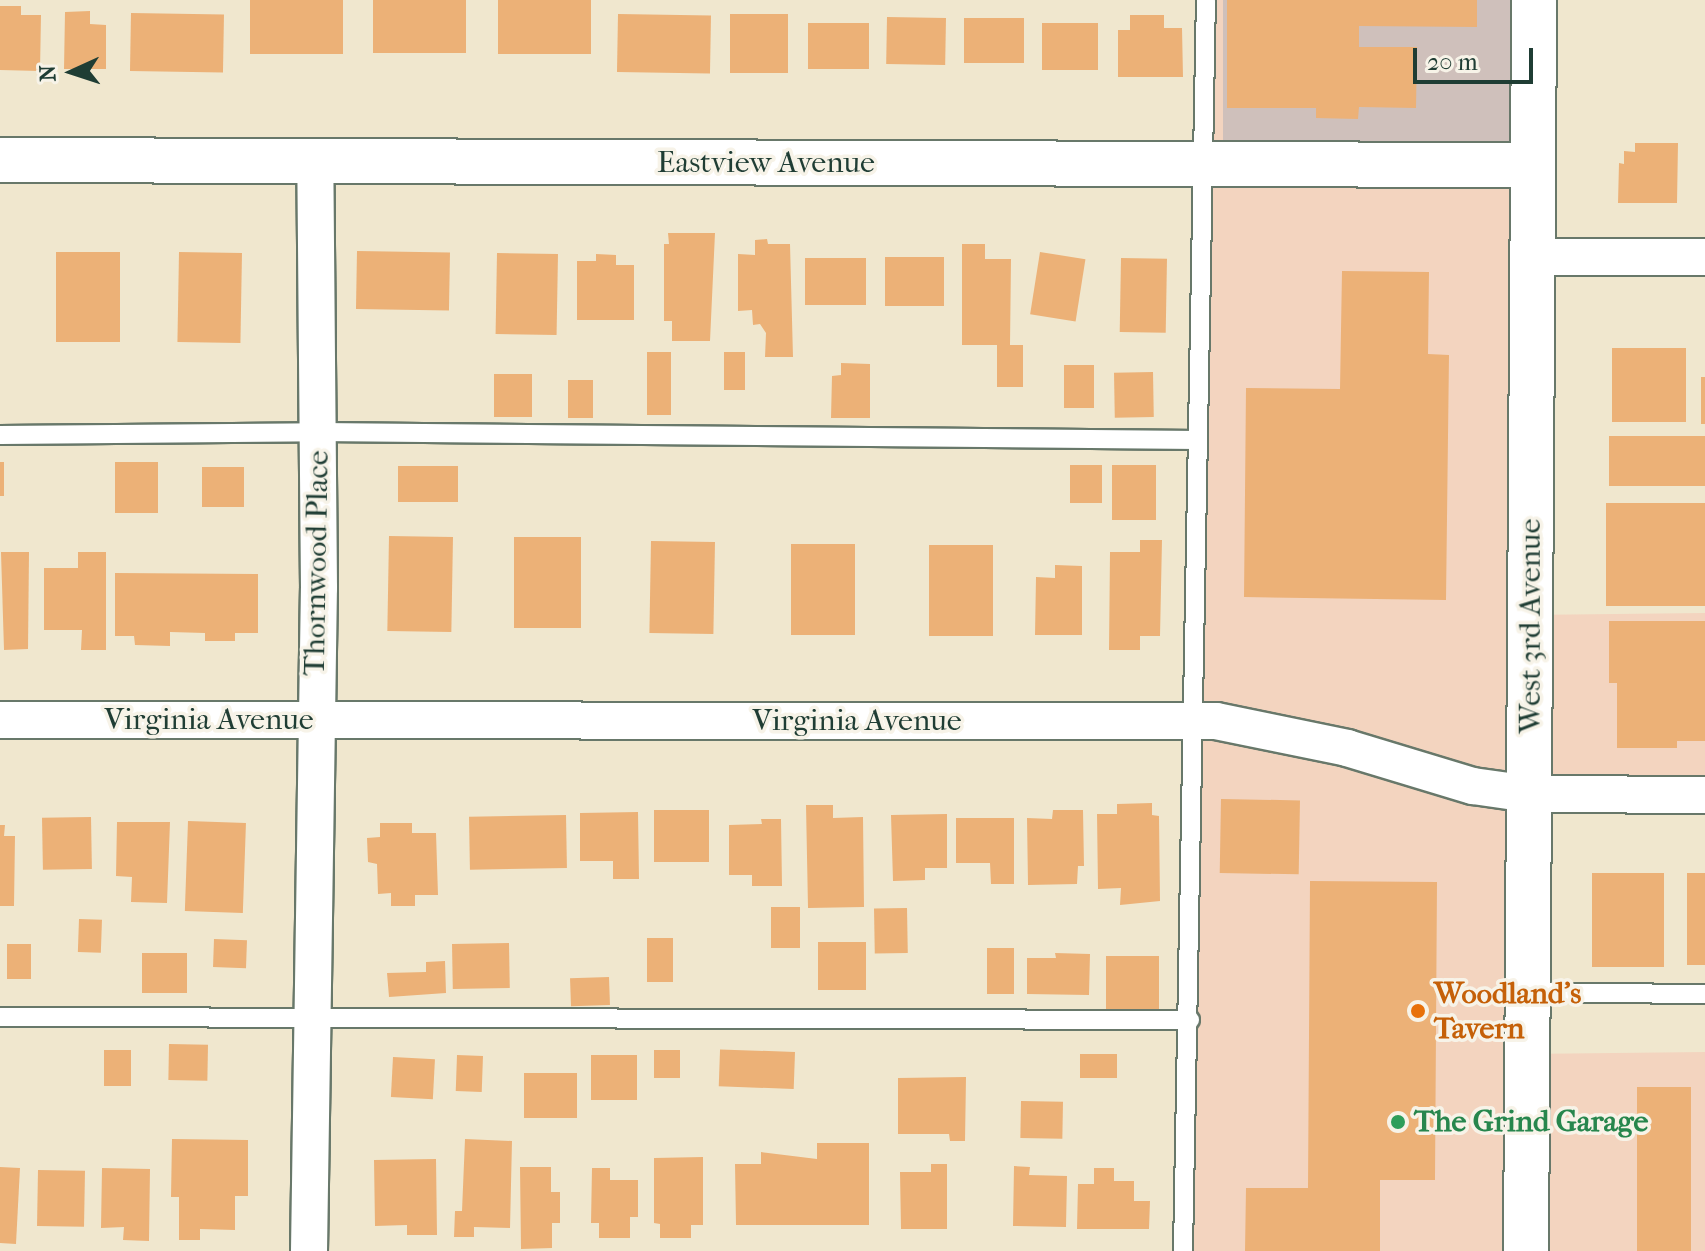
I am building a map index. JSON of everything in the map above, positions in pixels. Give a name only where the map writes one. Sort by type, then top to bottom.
[{"type":"street","name":"West 3rd Avenue","points":[[1526,1251],[1534,0]]},
{"type":"street","name":"Eastview Avenue","points":[[0,160],[1532,165]]},
{"type":"street","name":"Thornwood Place","points":[[309,1251],[313,721],[319,432],[315,163]]},
{"type":"street","points":[[1533,257],[1705,257]]},
{"type":"street","name":"Virginia Avenue","points":[[0,720],[1216,721],[1347,748],[1473,786],[1530,794],[1705,795]]},
{"type":"lane","points":[[1183,1251],[1190,1020],[1206,0]]},
{"type":"lane","points":[[0,435],[319,432],[1198,440]]},
{"type":"lane","points":[[1529,992],[1705,994]]},
{"type":"lane","points":[[0,1017],[1190,1020]]},
{"type":"shaded area","points":[[1203,0],[1223,0],[1223,150],[1514,143],[1526,615],[1705,613],[1705,795],[1526,795],[1524,1054],[1705,1052],[1705,1251],[1184,1251]]},
{"type":"shaded area","points":[[1223,0],[1515,0],[1515,151],[1223,151]]},
{"type":"building","points":[[250,0],[343,0],[343,54],[250,54]]},
{"type":"building","points":[[373,0],[466,0],[466,53],[373,53]]},
{"type":"building","points":[[498,0],[591,0],[591,54],[498,54]]},
{"type":"building","points":[[1227,0],[1477,0],[1477,27],[1359,26],[1359,47],[1417,47],[1416,108],[1359,107],[1358,119],[1316,118],[1316,108],[1227,108]]},
{"type":"building","points":[[0,6],[21,6],[21,15],[41,15],[40,71],[0,70]]},
{"type":"building","points":[[90,11],[90,24],[106,25],[106,69],[64,69],[65,12]]},
{"type":"building","points":[[131,13],[224,15],[223,73],[130,71]]},
{"type":"building","points":[[618,14],[711,16],[710,74],[617,72]]},
{"type":"building","points":[[730,14],[788,14],[788,73],[730,73]]},
{"type":"building","points":[[1130,15],[1164,15],[1164,28],[1182,28],[1183,77],[1118,77],[1118,30],[1130,30]]},
{"type":"building","points":[[887,17],[946,18],[945,65],[886,64]]},
{"type":"building","points":[[964,18],[1024,18],[1024,63],[964,63]]},
{"type":"building","points":[[808,23],[869,23],[869,69],[808,69]]},
{"type":"building","points":[[1042,23],[1098,23],[1098,70],[1042,70]]},
{"type":"building","points":[[1635,143],[1678,143],[1677,203],[1618,203],[1619,163],[1624,164],[1624,151],[1635,152]]},
{"type":"building","points":[[668,233],[715,233],[710,341],[672,341],[672,321],[664,321],[664,244],[669,244]]},
{"type":"building","points":[[767,239],[768,244],[790,244],[793,357],[765,357],[766,333],[760,324],[753,325],[752,310],[738,311],[738,254],[755,255],[755,240]]},
{"type":"building","points":[[962,244],[985,244],[985,259],[1011,259],[1010,345],[1023,345],[1023,387],[997,387],[997,345],[962,345]]},
{"type":"building","points":[[357,251],[450,253],[449,311],[356,309]]},
{"type":"building","points":[[56,252],[120,252],[120,342],[56,342]]},
{"type":"building","points":[[179,252],[242,253],[240,343],[177,342]]},
{"type":"building","points":[[1040,252],[1085,259],[1076,321],[1030,314]]},
{"type":"building","points":[[497,253],[558,254],[557,335],[496,334]]},
{"type":"building","points":[[596,254],[616,255],[616,265],[634,265],[634,320],[577,320],[577,261],[596,261]]},
{"type":"building","points":[[885,257],[944,257],[944,306],[885,306]]},
{"type":"building","points":[[805,258],[866,258],[866,305],[805,305]]},
{"type":"building","points":[[1121,258],[1167,259],[1166,333],[1120,332]]},
{"type":"building","points":[[1342,271],[1429,272],[1428,354],[1449,355],[1446,600],[1244,597],[1246,388],[1340,389]]},
{"type":"building","points":[[1612,348],[1686,348],[1686,422],[1612,422]]},
{"type":"building","points":[[647,352],[671,352],[671,415],[647,415]]},
{"type":"building","points":[[724,352],[745,352],[745,390],[724,390]]},
{"type":"building","points":[[841,363],[870,364],[870,418],[831,418],[832,376],[841,375]]},
{"type":"building","points":[[1064,365],[1094,365],[1094,408],[1064,408]]},
{"type":"building","points":[[1153,372],[1154,417],[1115,418],[1114,373]]},
{"type":"building","points":[[494,374],[532,374],[532,417],[494,417]]},
{"type":"building","points":[[1701,377],[1705,377],[1705,424],[1701,424]]},
{"type":"building","points":[[568,380],[593,380],[593,418],[568,418]]},
{"type":"building","points":[[1609,436],[1705,436],[1705,486],[1609,486]]},
{"type":"building","points":[[0,462],[4,462],[4,496],[0,496]]},
{"type":"building","points":[[115,462],[158,462],[158,513],[115,513]]},
{"type":"building","points":[[1070,465],[1102,465],[1102,503],[1070,503]]},
{"type":"building","points":[[1112,465],[1156,465],[1156,520],[1112,520]]},
{"type":"building","points":[[398,466],[458,466],[458,502],[398,502]]},
{"type":"building","points":[[202,467],[244,467],[244,507],[202,507]]},
{"type":"building","points":[[1606,503],[1705,503],[1705,606],[1606,606]]},
{"type":"building","points":[[389,536],[453,537],[451,632],[387,631]]},
{"type":"building","points":[[514,537],[581,537],[581,628],[514,628]]},
{"type":"building","points":[[1140,540],[1162,540],[1160,636],[1140,636],[1140,650],[1109,650],[1110,552],[1140,552]]},
{"type":"building","points":[[651,541],[715,542],[713,634],[649,633]]},
{"type":"building","points":[[791,544],[855,544],[855,635],[791,635]]},
{"type":"building","points":[[929,545],[993,545],[993,636],[929,636]]},
{"type":"building","points":[[1,552],[29,552],[28,649],[4,650]]},
{"type":"building","points":[[78,552],[106,552],[106,650],[81,650],[82,630],[44,630],[44,568],[78,568]]},
{"type":"building","points":[[1055,565],[1082,566],[1082,635],[1035,635],[1036,577],[1055,578]]},
{"type":"building","points":[[115,573],[258,574],[258,633],[235,633],[235,641],[205,641],[205,633],[170,632],[170,646],[135,645],[134,636],[115,636]]},
{"type":"building","points":[[1609,621],[1705,621],[1705,741],[1677,741],[1677,748],[1617,748],[1617,683],[1609,683]]},
{"type":"building","points":[[1221,799],[1300,800],[1299,874],[1220,873]]},
{"type":"building","points":[[1152,803],[1152,815],[1159,816],[1160,901],[1120,905],[1121,888],[1098,889],[1097,814],[1117,814],[1117,804]]},
{"type":"building","points":[[806,805],[833,805],[833,818],[863,817],[864,907],[808,908]]},
{"type":"building","points":[[654,810],[709,810],[709,862],[654,862]]},
{"type":"building","points":[[1053,810],[1083,810],[1084,866],[1078,866],[1077,884],[1028,885],[1027,818],[1052,819]]},
{"type":"building","points":[[638,812],[639,879],[613,879],[613,861],[580,861],[580,813]]},
{"type":"building","points":[[947,814],[947,868],[925,868],[925,880],[893,881],[891,815]]},
{"type":"building","points":[[566,815],[567,868],[470,870],[469,817]]},
{"type":"building","points":[[91,817],[92,869],[43,870],[42,818]]},
{"type":"building","points":[[956,818],[1014,818],[1014,884],[991,884],[990,863],[956,863]]},
{"type":"building","points":[[761,819],[781,819],[782,886],[752,886],[752,875],[729,875],[729,825],[762,824]]},
{"type":"building","points":[[188,821],[246,823],[243,913],[185,911]]},
{"type":"building","points":[[117,822],[170,822],[167,903],[131,902],[132,877],[116,876]]},
{"type":"building","points":[[380,823],[412,823],[412,833],[436,833],[438,895],[415,895],[415,906],[391,906],[391,893],[378,894],[377,864],[368,862],[367,838],[380,837]]},
{"type":"building","points":[[0,825],[5,825],[4,836],[15,836],[14,906],[0,906]]},
{"type":"building","points":[[1592,873],[1664,873],[1664,967],[1592,967]]},
{"type":"building","points":[[1687,873],[1705,873],[1705,965],[1687,965]]},
{"type":"building","points":[[1310,881],[1437,882],[1435,1180],[1380,1180],[1380,1251],[1245,1251],[1246,1188],[1308,1188]]},
{"type":"building","points":[[771,907],[800,907],[800,948],[771,948]]},
{"type":"building","points":[[907,908],[908,953],[875,954],[874,909]]},
{"type":"building","points":[[79,919],[102,920],[101,953],[78,952]]},
{"type":"building","points":[[647,938],[673,938],[673,982],[647,982]]},
{"type":"building","points":[[214,939],[247,940],[246,968],[213,967]]},
{"type":"building","points":[[818,942],[866,942],[866,990],[818,990]]},
{"type":"building","points":[[509,943],[510,988],[453,989],[452,944]]},
{"type":"building","points":[[7,944],[31,944],[31,979],[7,979]]},
{"type":"building","points":[[987,948],[1014,948],[1014,994],[987,994]]},
{"type":"building","points":[[142,953],[187,953],[187,993],[142,993]]},
{"type":"building","points":[[1055,953],[1090,954],[1089,995],[1027,994],[1027,958],[1056,958]]},
{"type":"building","points":[[1106,956],[1159,956],[1159,1009],[1106,1009]]},
{"type":"building","points":[[445,961],[446,993],[389,997],[387,973],[426,972],[426,962]]},
{"type":"building","points":[[609,977],[610,1005],[571,1006],[570,978]]},
{"type":"building","points":[[169,1044],[208,1045],[207,1081],[168,1080]]},
{"type":"building","points":[[720,1049],[795,1052],[794,1089],[719,1086]]},
{"type":"building","points":[[104,1050],[131,1050],[131,1086],[104,1086]]},
{"type":"building","points":[[654,1050],[680,1050],[680,1078],[654,1078]]},
{"type":"building","points":[[1080,1054],[1117,1054],[1117,1078],[1080,1078]]},
{"type":"building","points":[[457,1055],[483,1056],[482,1092],[456,1091]]},
{"type":"building","points":[[591,1055],[637,1055],[637,1100],[591,1100]]},
{"type":"building","points":[[393,1057],[435,1059],[433,1099],[391,1097]]},
{"type":"building","points":[[524,1073],[577,1073],[577,1118],[524,1118]]},
{"type":"building","points":[[966,1077],[965,1141],[950,1141],[949,1134],[898,1134],[898,1078]]},
{"type":"building","points":[[1637,1087],[1691,1087],[1691,1251],[1637,1251]]},
{"type":"building","points":[[1021,1101],[1063,1102],[1062,1139],[1020,1138]]},
{"type":"building","points":[[172,1139],[248,1140],[248,1196],[235,1196],[235,1230],[200,1229],[200,1240],[179,1240],[179,1197],[171,1197]]},
{"type":"building","points":[[465,1139],[512,1141],[510,1228],[474,1227],[474,1237],[454,1237],[455,1211],[462,1211]]},
{"type":"building","points":[[817,1143],[869,1143],[869,1225],[736,1225],[735,1164],[761,1164],[761,1152],[817,1159]]},
{"type":"building","points":[[703,1157],[703,1225],[691,1225],[691,1238],[660,1238],[660,1224],[654,1223],[654,1158]]},
{"type":"building","points":[[436,1159],[437,1235],[407,1235],[407,1225],[375,1226],[374,1160]]},
{"type":"building","points":[[931,1164],[947,1164],[947,1229],[901,1229],[900,1172],[931,1172]]},
{"type":"building","points":[[1014,1166],[1030,1167],[1029,1175],[1067,1176],[1066,1227],[1013,1226]]},
{"type":"building","points":[[0,1167],[20,1168],[16,1244],[0,1243]]},
{"type":"building","points":[[520,1167],[551,1167],[551,1192],[560,1192],[560,1223],[552,1223],[552,1248],[521,1249]]},
{"type":"building","points":[[102,1168],[150,1169],[149,1241],[123,1240],[124,1227],[101,1228]]},
{"type":"building","points":[[592,1168],[610,1168],[610,1180],[638,1180],[638,1217],[630,1217],[630,1238],[599,1238],[599,1223],[591,1223]]},
{"type":"building","points":[[1094,1168],[1114,1168],[1114,1181],[1134,1181],[1134,1201],[1150,1201],[1149,1229],[1077,1229],[1078,1184],[1094,1184]]},
{"type":"building","points":[[38,1170],[85,1171],[84,1227],[37,1226]]},
{"type":"place","name":"Woodland's Tavern","points":[[1418,1011]]},
{"type":"place","name":"The Grind Garage","points":[[1398,1122]]}]
